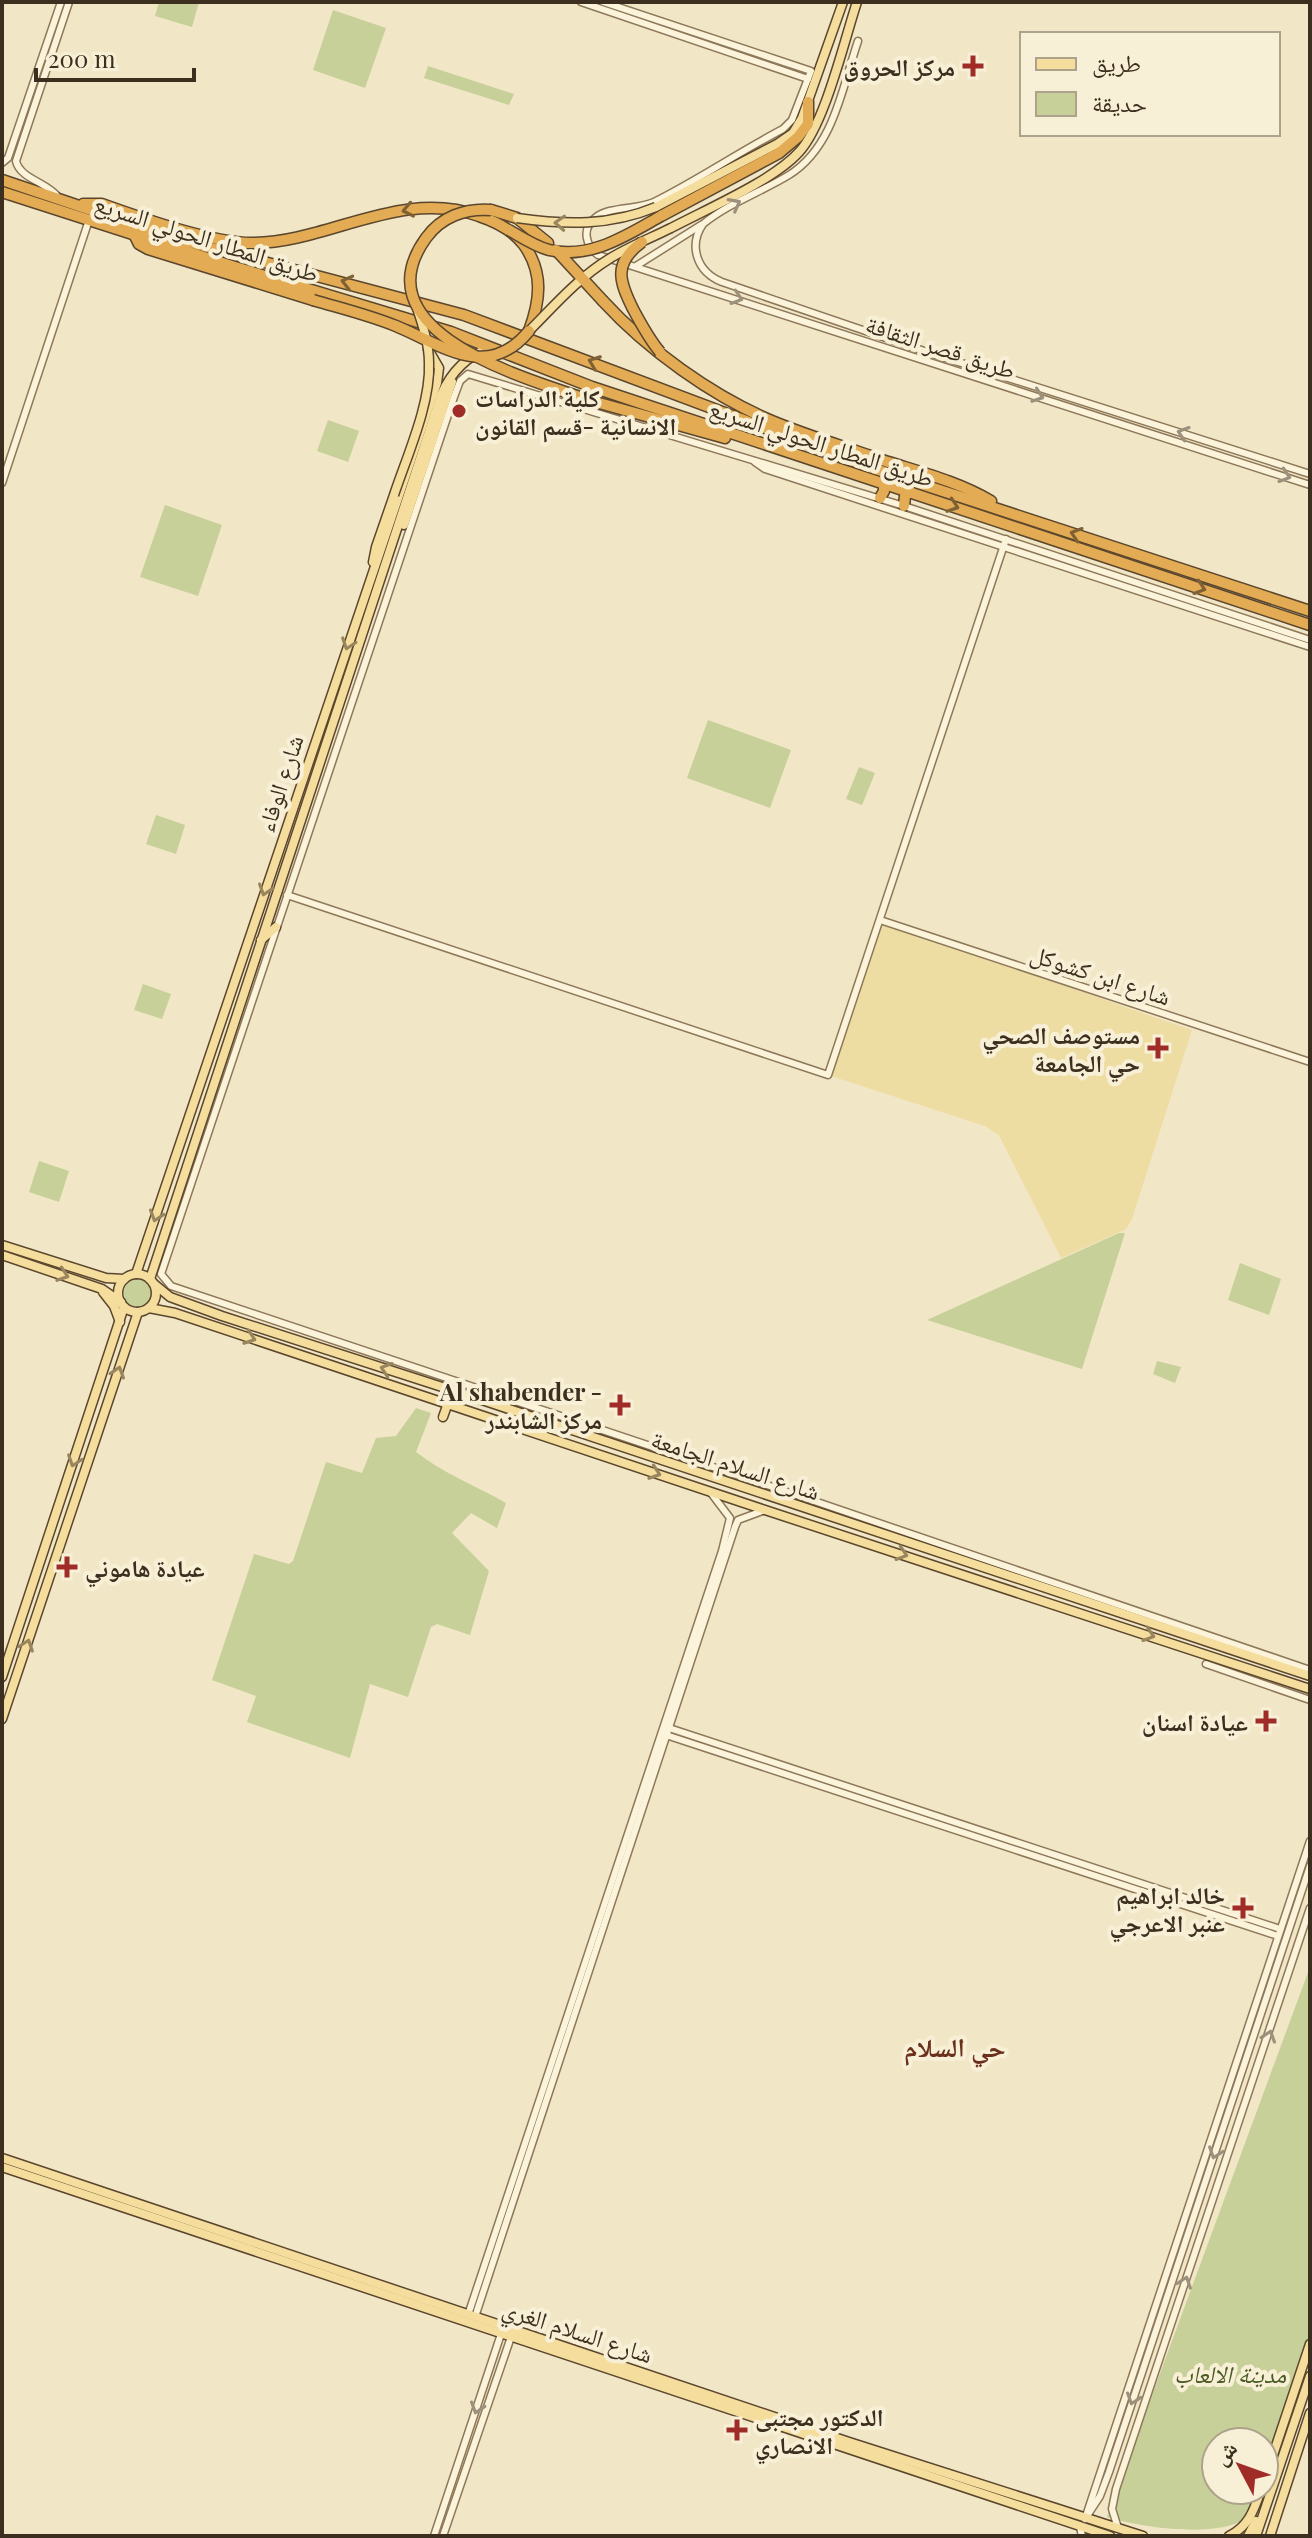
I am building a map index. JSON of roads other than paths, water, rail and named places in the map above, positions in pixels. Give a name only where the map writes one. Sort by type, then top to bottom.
[{"type":"highway","points":[[77,205],[102,204],[235,242],[278,241],[438,206],[470,212],[549,250],[577,252],[603,246],[659,212],[786,148],[808,124],[808,102]]},
{"type":"highway","name":"طريق المطار الحولي السريع","points":[[2,180],[177,239],[464,315],[869,467],[1310,611]]},
{"type":"highway","name":"طريق المطار الحولي السريع","points":[[2,192],[451,332],[592,387],[1310,625]]},
{"type":"highway","points":[[814,460],[781,454],[592,401],[500,368],[470,353],[438,331],[417,308],[412,287],[415,261],[422,245],[438,224],[457,214],[474,210],[499,212],[517,218],[562,254],[623,322],[704,384],[762,417],[955,484],[982,496],[1001,510]]},
{"type":"highway","points":[[134,234],[139,244],[148,249],[386,322],[454,353],[478,358],[505,352],[529,331],[538,303],[538,272],[529,252],[509,230]]},
{"type":"highway","points":[[642,242],[632,249],[624,261],[622,285],[641,326],[660,352]]},
{"type":"highway","points":[[880,498],[884,483]]},
{"type":"highway","points":[[904,506],[904,498],[910,491]]},
{"type":"highway","points":[[1115,560],[1122,556],[1120,548]]},
{"type":"highway","points":[[1139,568],[1138,560],[1143,555]]},
{"type":"main road","points":[[808,102],[823,62],[835,12],[843,2]]},
{"type":"main road","points":[[529,331],[596,267],[777,171],[805,146],[818,121],[857,2]]},
{"type":"main road","points":[[517,218],[587,224],[659,212]]},
{"type":"main road","points":[[374,570],[374,553],[420,415],[430,366],[428,346],[417,308]]},
{"type":"main road","points":[[398,316],[426,345],[439,368]]},
{"type":"main road","points":[[439,368],[444,350],[454,346],[461,350],[463,357],[453,371]]},
{"type":"main road","points":[[453,371],[490,348]]},
{"type":"main road","points":[[362,636],[372,618],[453,379],[463,367],[478,358]]},
{"type":"main road","name":"شارع الوفاء","points":[[136,1274],[178,1151],[189,1102],[305,752],[374,570],[437,383],[439,368]]},
{"type":"main road","name":"شارع الوفاء","points":[[152,1281],[175,1215],[181,1182],[232,1043],[286,862],[441,395],[453,371]]},
{"type":"main road","points":[[286,862],[296,866]]},
{"type":"main road","points":[[260,941],[276,927]]},
{"type":"main road","points":[[178,1151],[172,1184],[177,1186],[181,1182]]},
{"type":"main road","points":[[2,1245],[102,1277],[124,1279],[136,1274],[152,1281],[155,1299],[149,1308],[138,1312],[96,1287],[2,1255]]},
{"type":"main road","points":[[102,1277],[126,1273],[143,1255]]},
{"type":"main road","points":[[2,1677],[40,1546],[91,1411],[96,1381],[120,1324],[122,1304],[119,1290],[124,1279]]},
{"type":"main road","name":"شارع السلام الجامعة","points":[[152,1281],[176,1300],[230,1319],[330,1352],[471,1392],[614,1444],[742,1482],[967,1562],[1074,1593],[1181,1633],[1202,1636],[1282,1666],[1310,1673]]},
{"type":"main road","points":[[96,1287],[109,1299],[120,1324]]},
{"type":"main road","name":"شارع السلام الجامعة","points":[[149,1308],[175,1313],[300,1354],[1310,1689]]},
{"type":"main road","points":[[2,1719],[138,1312]]},
{"type":"main road","points":[[226,1330],[224,1324],[230,1319]]},
{"type":"main road","points":[[330,1352],[333,1341]]},
{"type":"main road","points":[[288,1363],[300,1354]]},
{"type":"main road","points":[[443,1417],[448,1403]]},
{"type":"main road","points":[[91,1411],[98,1407],[102,1412],[96,1439]]},
{"type":"main road","points":[[592,1451],[598,1444],[597,1438]]},
{"type":"main road","points":[[610,1457],[607,1451],[614,1444]]},
{"type":"main road","points":[[944,1568],[950,1565],[949,1555]]},
{"type":"main road","points":[[964,1575],[962,1567],[967,1562]]},
{"type":"main road","points":[[1178,1645],[1182,1641],[1181,1633]]},
{"type":"main road","points":[[1197,1651],[1194,1646],[1202,1636]]},
{"type":"main road","points":[[1282,1666],[1293,1665]]},
{"type":"main road","name":"شارع السلام الغري","points":[[2,2158],[116,2201]]},
{"type":"main road","name":"شارع السلام الغري","points":[[2,2167],[116,2201],[361,2283],[506,2336],[642,2376]]},
{"type":"main road","name":"شارع السلام الغري","points":[[361,2283],[471,2316],[981,2489],[1081,2530],[1110,2536]]},
{"type":"main road","points":[[1280,2435],[1310,2344]]},
{"type":"main road","points":[[1280,2467],[1310,2376]]},
{"type":"main road","points":[[1292,2399],[1304,2393]]},
{"type":"main road","points":[[1270,2536],[1310,2413]]},
{"type":"main road","points":[[1229,2536],[1242,2530],[1255,2506]]},
{"type":"main road","points":[[1248,2536],[1264,2506]]},
{"type":"main road","points":[[1256,2536],[1267,2506]]},
{"type":"main road","name":"شارع السلام الغري","points":[[1081,2530],[1118,2528],[1143,2536]]},
{"type":"street","points":[[2,163],[8,158],[61,2]]},
{"type":"street","points":[[60,199],[47,185],[22,173],[16,161],[69,2]]},
{"type":"street","points":[[581,2],[611,9]]},
{"type":"street","points":[[603,2],[611,9]]},
{"type":"street","name":"طريق قصر الثقافة","points":[[611,9],[809,75],[787,126],[653,202],[601,215],[592,221],[586,237],[594,251],[636,266],[722,282],[930,353],[1310,474]]},
{"type":"street","points":[[636,266],[787,176],[810,159],[826,135],[858,41]]},
{"type":"street","points":[[2,483],[89,220]]},
{"type":"street","points":[[701,278],[695,251],[696,236],[703,224]]},
{"type":"street","name":"طريق قصر الثقافة","points":[[701,278],[1310,485]]},
{"type":"street","points":[[1310,647],[880,498],[474,373],[464,376],[449,411],[276,927],[232,1043],[175,1215],[161,1274],[167,1284],[471,1392],[742,1482],[851,1513],[1310,1673]]},
{"type":"street","points":[[1139,429],[1141,419]]},
{"type":"street","points":[[755,462],[765,469],[1310,640]]},
{"type":"street","points":[[287,895],[828,1075],[1004,542]]},
{"type":"street","name":"شارع ابن كشوكل","points":[[880,920],[1310,1062]]},
{"type":"street","points":[[708,1491],[734,1519]]},
{"type":"street","points":[[734,1519],[765,1510]]},
{"type":"street","points":[[654,1763],[668,1731],[734,1519]]},
{"type":"street","points":[[471,2316],[734,1519]]},
{"type":"street","points":[[1206,1664],[1310,1700]]},
{"type":"street","points":[[668,1731],[1279,1932]]},
{"type":"street","points":[[1081,2530],[1100,2496],[1227,2119],[1310,1841]]},
{"type":"street","points":[[1081,2530],[1279,1932],[1310,1866]]},
{"type":"street","points":[[1118,2528],[1112,2509],[1122,2471],[1310,1908]]},
{"type":"street","points":[[1235,2094],[1240,2101],[1248,2098]]},
{"type":"street","points":[[1227,2119],[1235,2117],[1239,2125]]},
{"type":"street","points":[[1156,2302],[1164,2305]]},
{"type":"street","points":[[1176,2309],[1187,2312]]},
{"type":"street","points":[[439,2535],[506,2336]]},
{"type":"street","points":[[1110,2467],[1115,2473],[1122,2471]]},
{"type":"place","name":"مركز الحروق","points":[[973,66]]},
{"type":"place","name":"كلية الدراسات الانسانية -قسم القانون","points":[[459,411]]},
{"type":"place","name":"مستوصف الصحي حي الجامعة","points":[[1158,1048]]},
{"type":"place","name":"Al shabender - مركز الشابندر","points":[[620,1405]]},
{"type":"place","name":"عيادة هاموني","points":[[67,1567]]},
{"type":"place","name":"عيادة اسنان","points":[[1266,1721]]},
{"type":"place","name":"خالد ابراهيم عنبر الاعرجي","points":[[1243,1908]]},
{"type":"place","name":"الدكتور مجتبى الانصاري","points":[[737,2430]]},
{"type":"district","name":"حي السلام","points":[[955,2046]]},
{"type":"park label","name":"مدينة الالعاب","points":[[1230,2373]]}]
